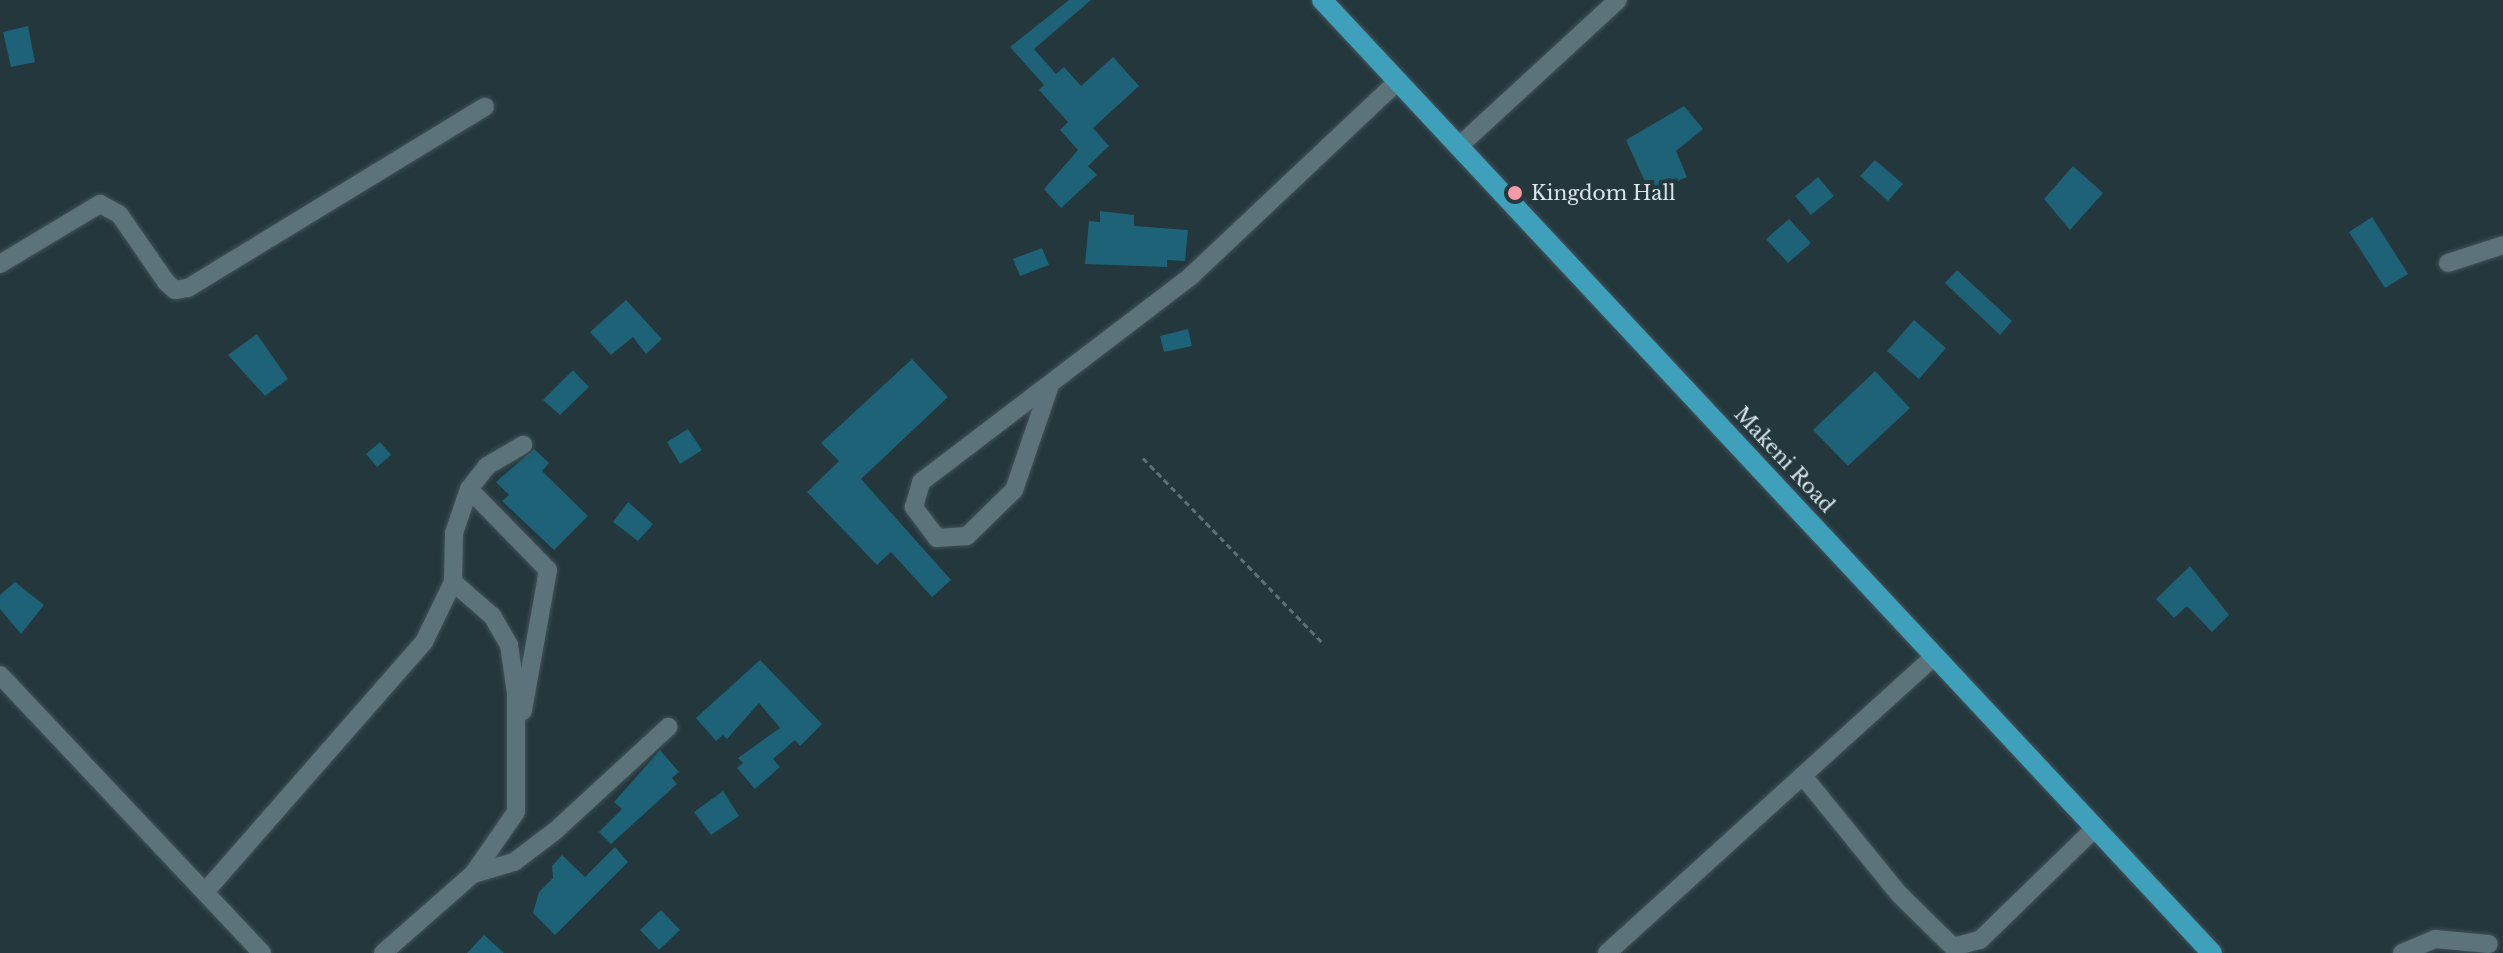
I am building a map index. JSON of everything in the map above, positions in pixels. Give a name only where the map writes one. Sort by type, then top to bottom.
[{"type":"main road","name":"Makeni Road","points":[[1322,0],[2212,953]]},
{"type":"street","points":[[1458,147],[1618,0]]},
{"type":"street","points":[[1049,388],[1014,490],[967,536],[937,538],[914,507],[921,482],[1049,388],[1245,229],[1397,82]]},
{"type":"street","points":[[0,264],[100,204],[119,214],[166,282],[175,290],[188,288],[485,107]]},
{"type":"street","points":[[2448,263],[2503,245]]},
{"type":"street","points":[[205,892],[392,684],[439,619],[453,582],[454,533],[469,489],[487,466],[523,445]]},
{"type":"street","points":[[383,953],[473,874],[516,812],[518,741],[548,570],[469,489]]},
{"type":"street","points":[[453,582],[505,635],[518,741]]},
{"type":"street","points":[[1607,953],[1935,656]]},
{"type":"street","points":[[0,675],[262,953]]},
{"type":"street","points":[[473,874],[502,868],[545,839],[668,727]]},
{"type":"street","points":[[1803,776],[1899,894],[1953,947],[1980,940],[2094,829]]},
{"type":"street","points":[[2402,953],[2435,939],[2490,944]]},
{"type":"path","points":[[1143,458],[1323,643]]},
{"type":"building","points":[[1069,0],[1091,0],[1034,49],[1056,74],[1064,67],[1081,86],[1113,57],[1139,86],[1093,128],[1109,146],[1088,166],[1097,175],[1061,208],[1044,189],[1078,150],[1060,130],[1068,122],[1039,90],[1044,85],[1010,47]]},
{"type":"building","points":[[28,26],[35,62],[11,67],[3,32]]},
{"type":"building","points":[[1684,106],[1703,129],[1676,151],[1687,177],[1650,193],[1626,140]]},
{"type":"building","points":[[1875,160],[1903,184],[1888,201],[1860,176]]},
{"type":"building","points":[[2073,166],[2103,193],[2070,230],[2044,199]]},
{"type":"building","points":[[1818,177],[1834,196],[1811,215],[1795,196]]},
{"type":"building","points":[[1100,211],[1134,215],[1134,226],[1188,230],[1185,261],[1167,260],[1167,267],[1085,264],[1089,221],[1100,222]]},
{"type":"building","points":[[2372,217],[2408,274],[2385,288],[2349,232]]},
{"type":"building","points":[[1789,219],[1811,243],[1788,263],[1766,239]]},
{"type":"building","points":[[1042,248],[1049,265],[1020,276],[1013,259]]},
{"type":"building","points":[[1957,270],[2012,321],[2000,335],[1945,283]]},
{"type":"building","points":[[626,300],[662,339],[646,354],[633,337],[611,355],[590,332]]},
{"type":"building","points":[[1914,320],[1946,348],[1919,379],[1887,351]]},
{"type":"building","points":[[1188,329],[1192,346],[1164,352],[1160,336]]},
{"type":"building","points":[[257,334],[288,379],[265,396],[228,355]]},
{"type":"building","points":[[912,359],[948,397],[861,479],[951,580],[932,597],[891,552],[877,565],[807,492],[839,461],[821,443]]},
{"type":"building","points":[[573,370],[589,387],[560,415],[543,400]]},
{"type":"building","points":[[1875,371],[1910,408],[1848,466],[1813,430]]},
{"type":"building","points":[[688,429],[702,450],[680,464],[667,442]]},
{"type":"building","points":[[380,442],[391,455],[377,467],[366,454]]},
{"type":"building","points":[[534,449],[549,463],[542,471],[588,516],[554,550],[502,501],[509,495],[496,482]]},
{"type":"building","points":[[628,502],[653,524],[638,541],[613,522]]},
{"type":"building","points":[[2190,566],[2229,615],[2212,632],[2187,606],[2174,618],[2156,599]]},
{"type":"building","points":[[15,582],[44,605],[21,634],[0,609],[0,595]]},
{"type":"building","points":[[760,660],[822,724],[800,746],[795,740],[773,759],[780,767],[755,789],[737,768],[743,763],[738,758],[780,728],[759,703],[727,739],[723,735],[716,741],[696,718]]},
{"type":"building","points":[[660,750],[679,772],[672,778],[677,784],[611,844],[599,832],[622,809],[614,802]]},
{"type":"building","points":[[723,791],[739,816],[711,835],[694,812]]},
{"type":"building","points":[[615,847],[628,862],[555,935],[533,913],[539,892],[553,878],[552,866],[562,855],[585,877]]},
{"type":"building","points":[[661,910],[680,930],[659,950],[640,930]]},
{"type":"building","points":[[484,935],[504,953],[467,953]]},
{"type":"place","name":"Kingdom Hall","points":[[1515,193]]}]
